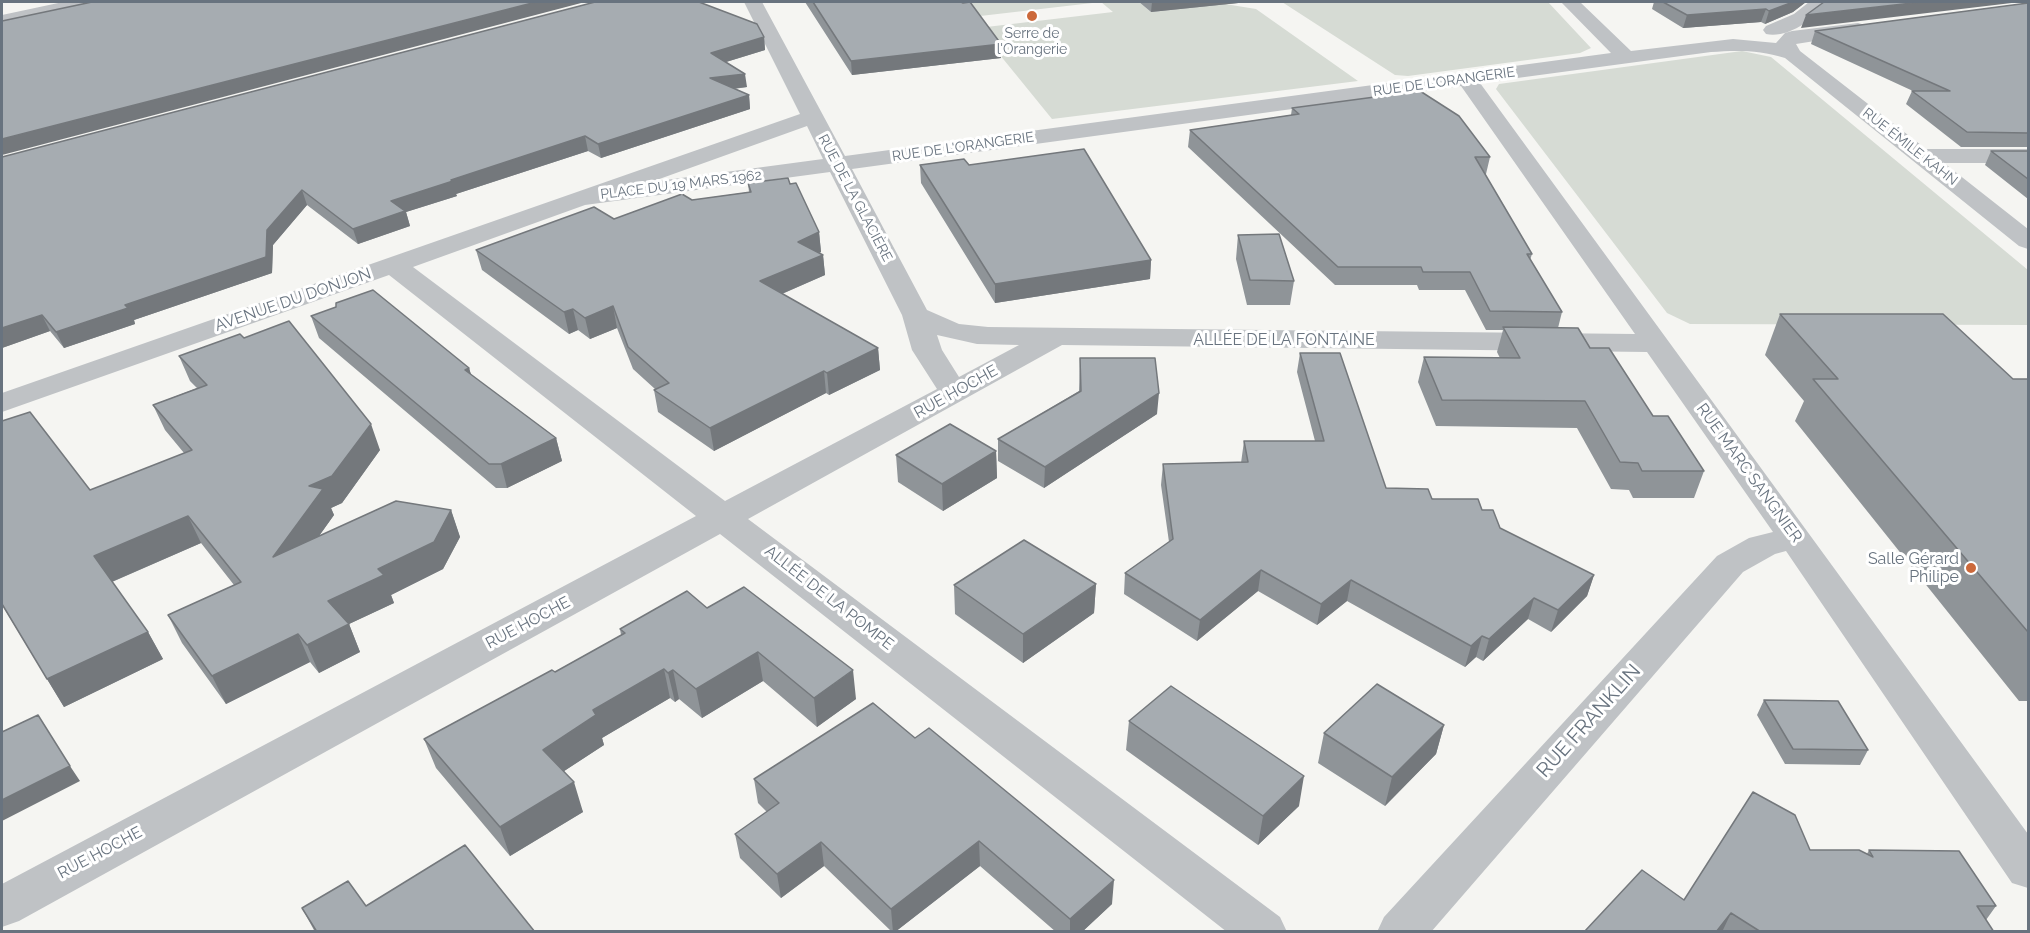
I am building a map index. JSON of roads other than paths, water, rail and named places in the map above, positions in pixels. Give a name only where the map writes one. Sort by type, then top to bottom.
[{"type":"street","points":[[2,20],[87,2]]},
{"type":"street","name":"RUE DE LA GLACIÈRE","points":[[753,2],[916,315],[927,350],[955,393]]},
{"type":"street","points":[[1570,2],[1626,57]]},
{"type":"street","points":[[1712,46],[1771,31],[1793,22],[1811,11],[1819,2]]},
{"type":"street","points":[[1793,22],[1828,33]]},
{"type":"street","points":[[1792,54],[1787,40],[1874,27]]},
{"type":"street","name":"RUE DE L'ORANGERIE","points":[[838,164],[1712,46],[1759,44],[1792,54]]},
{"type":"street","name":"RUE ÉMILE KAHN","points":[[1792,54],[2028,241]]},
{"type":"street","name":"RUE MARC SANGNIER","points":[[1466,79],[1796,537],[2028,869]]},
{"type":"street","name":"PLACE DU 19 MARS 1962","points":[[585,198],[812,117]]},
{"type":"street","points":[[1922,156],[2028,156]]},
{"type":"street","name":"PLACE DU 19 MARS 1962","points":[[585,198],[838,164]]},
{"type":"street","name":"AVENUE DU DONJON","points":[[2,403],[585,198]]},
{"type":"street","name":"ALLÉE DE LA POMPE","points":[[393,265],[1263,932]]},
{"type":"street","name":"ALLÉE DE LA FONTAINE","points":[[916,315],[939,328],[960,334],[1054,338],[1655,343]]},
{"type":"street","name":"RUE HOCHE","points":[[2,907],[725,518],[1054,338]]},
{"type":"street","name":"RUE FRANKLIN","points":[[1401,932],[1730,564],[1762,546],[1796,537]]},
{"type":"place","name":"Serre de l'Orangerie","points":[[1032,16]]},
{"type":"place","name":"Salle Gérard Philipe","points":[[1971,568]]}]
